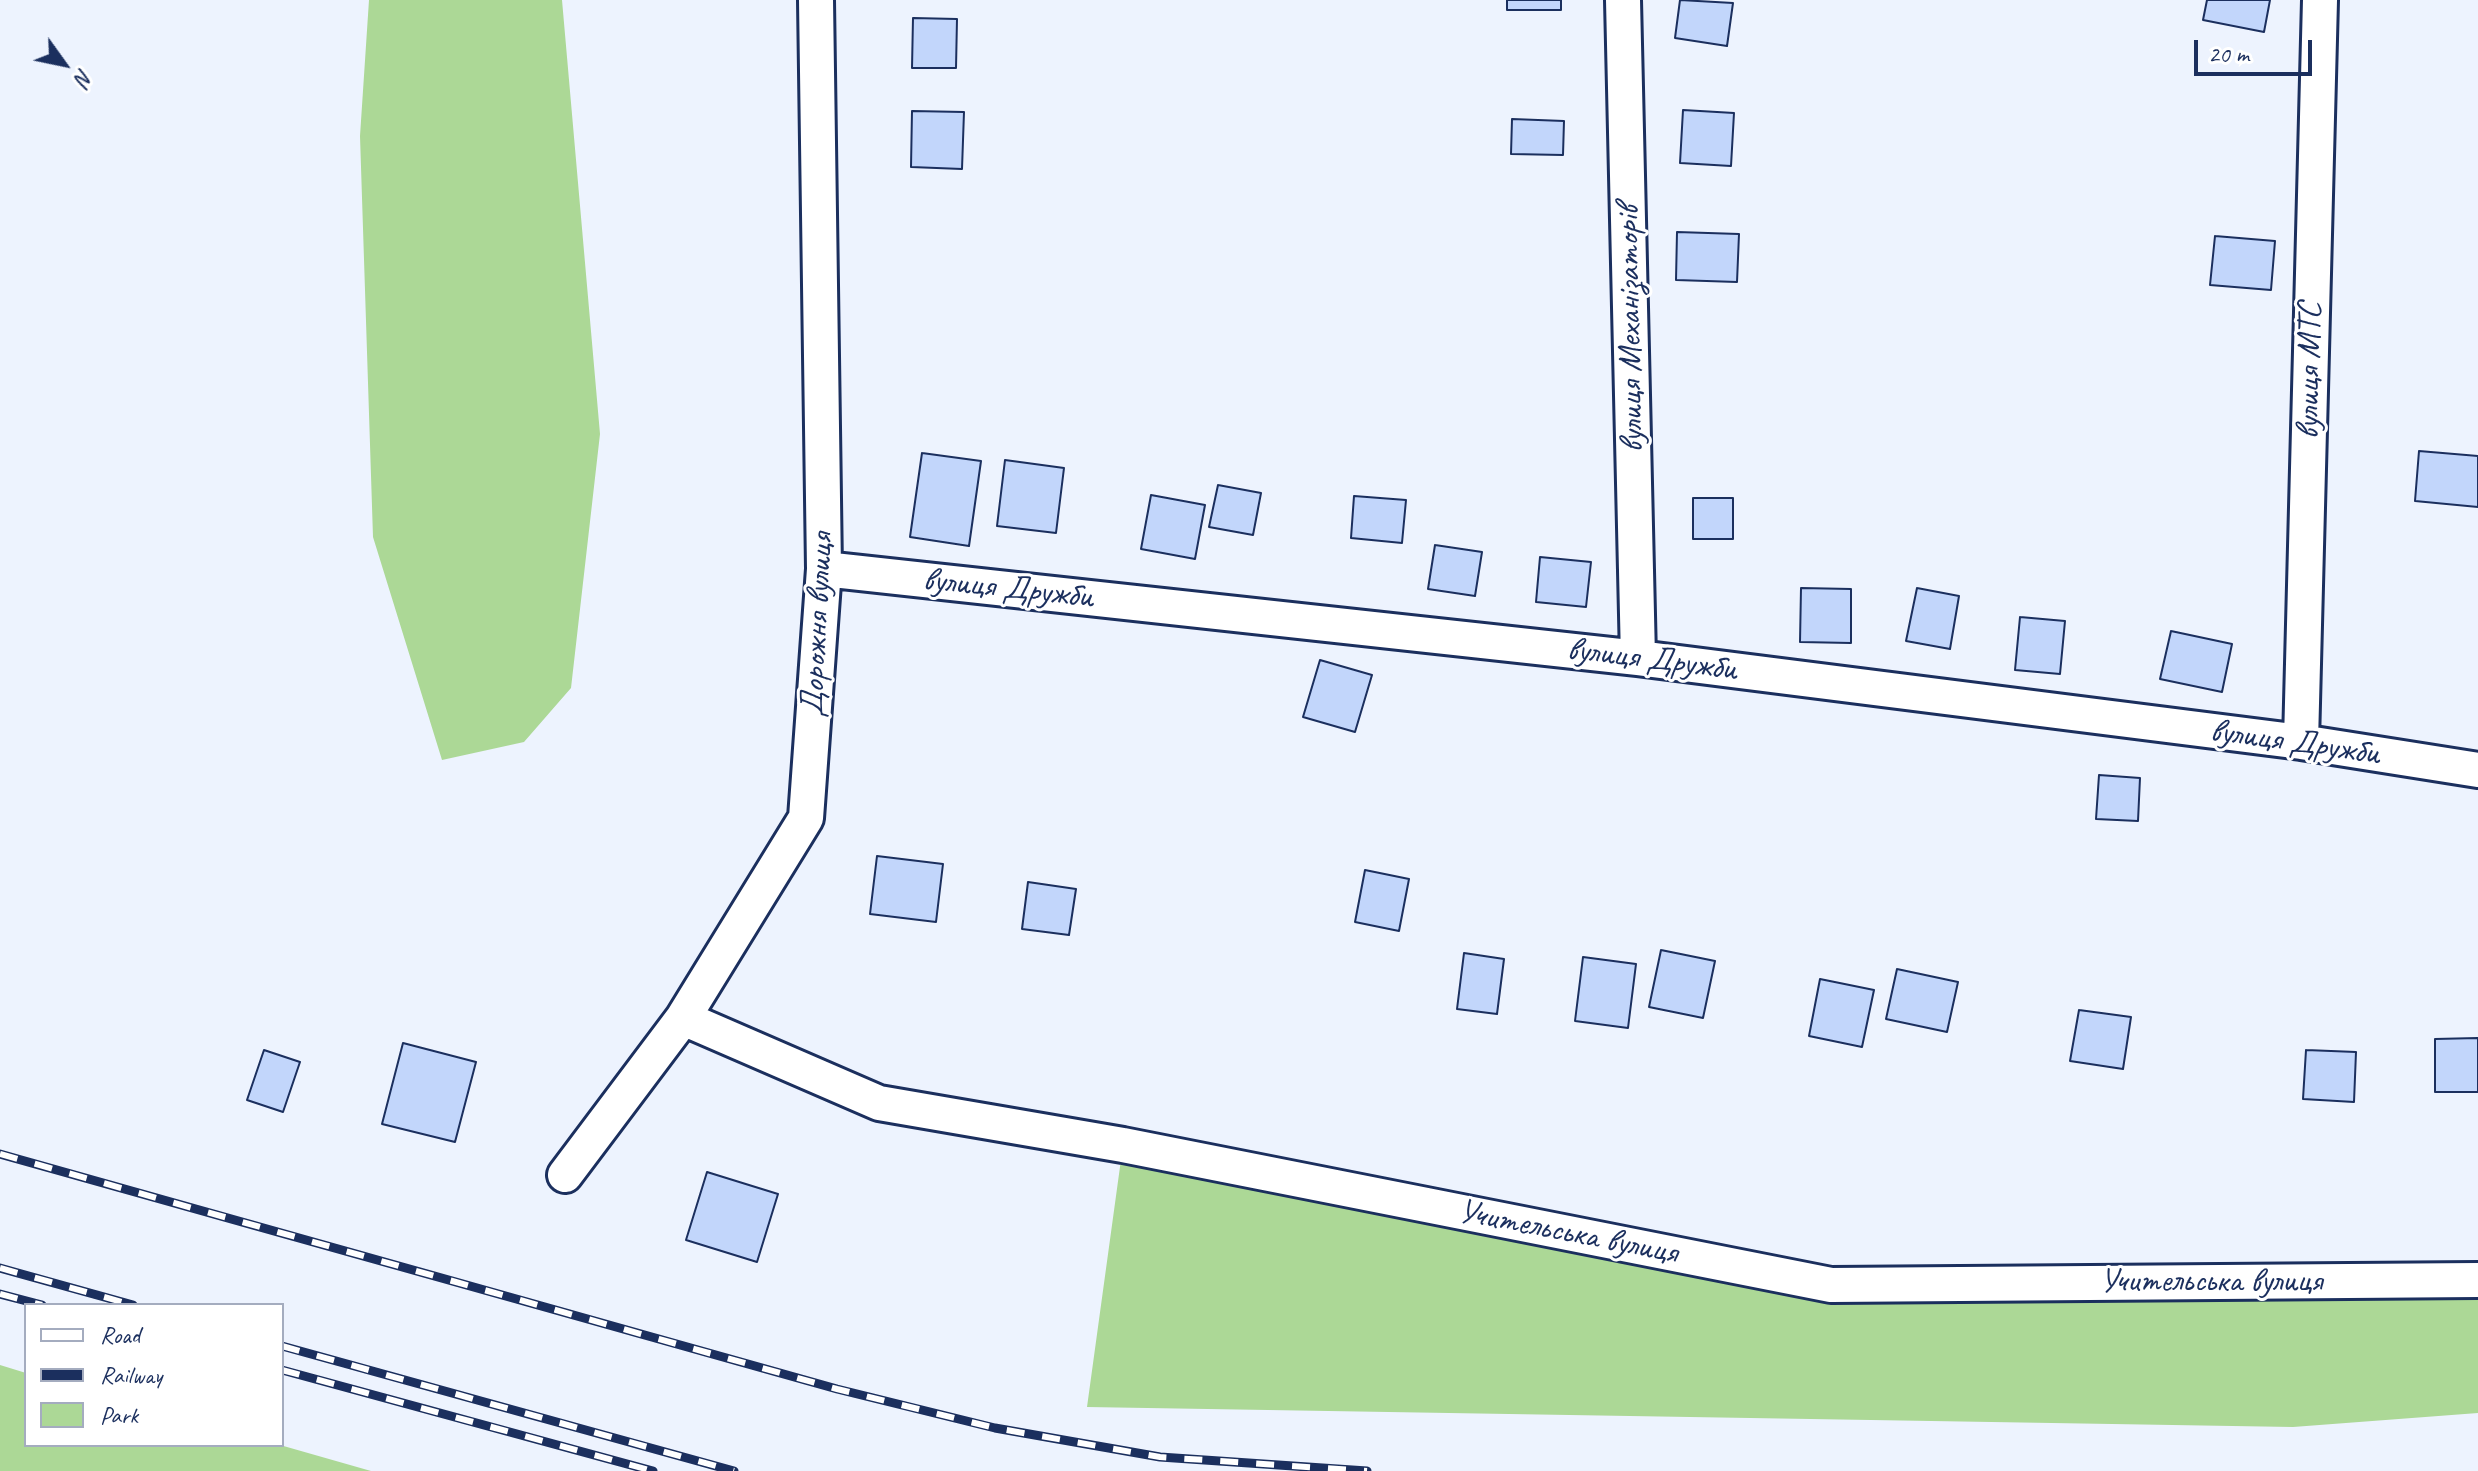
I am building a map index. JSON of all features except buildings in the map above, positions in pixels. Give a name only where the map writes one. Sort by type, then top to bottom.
[{"type":"street","name":"Дорожня вулиця","points":[[565,1175],[683,1018],[806,818],[824,569],[816,0]]},
{"type":"street","name":"вулиця Механізаторів","points":[[1623,0],[1638,658]]},
{"type":"street","name":"вулиця МТС","points":[[2301,742],[2320,0]]},
{"type":"street","name":"вулиця Дружби","points":[[824,569],[1638,658],[2301,742],[2478,770]]},
{"type":"street","name":"Учительська вулиця","points":[[683,1018],[879,1103],[1123,1145],[1831,1285],[2478,1280]]},
{"type":"green space","points":[[369,0],[562,0],[600,434],[571,688],[524,742],[442,760],[373,537],[360,136]]},
{"type":"green space","points":[[1123,1145],[1831,1285],[2478,1280],[2478,1413],[2293,1427],[1087,1407]]},
{"type":"green space","points":[[0,1365],[24,1372],[24,1447],[284,1446],[371,1471],[0,1471]]},
{"type":"railway","points":[[0,1154],[837,1389],[995,1428],[1160,1457],[1367,1471]]},
{"type":"railway","points":[[0,1268],[126,1303]]},
{"type":"railway","points":[[0,1294],[34,1303]]},
{"type":"railway","points":[[284,1347],[734,1471]]},
{"type":"railway","points":[[284,1371],[653,1471]]}]
